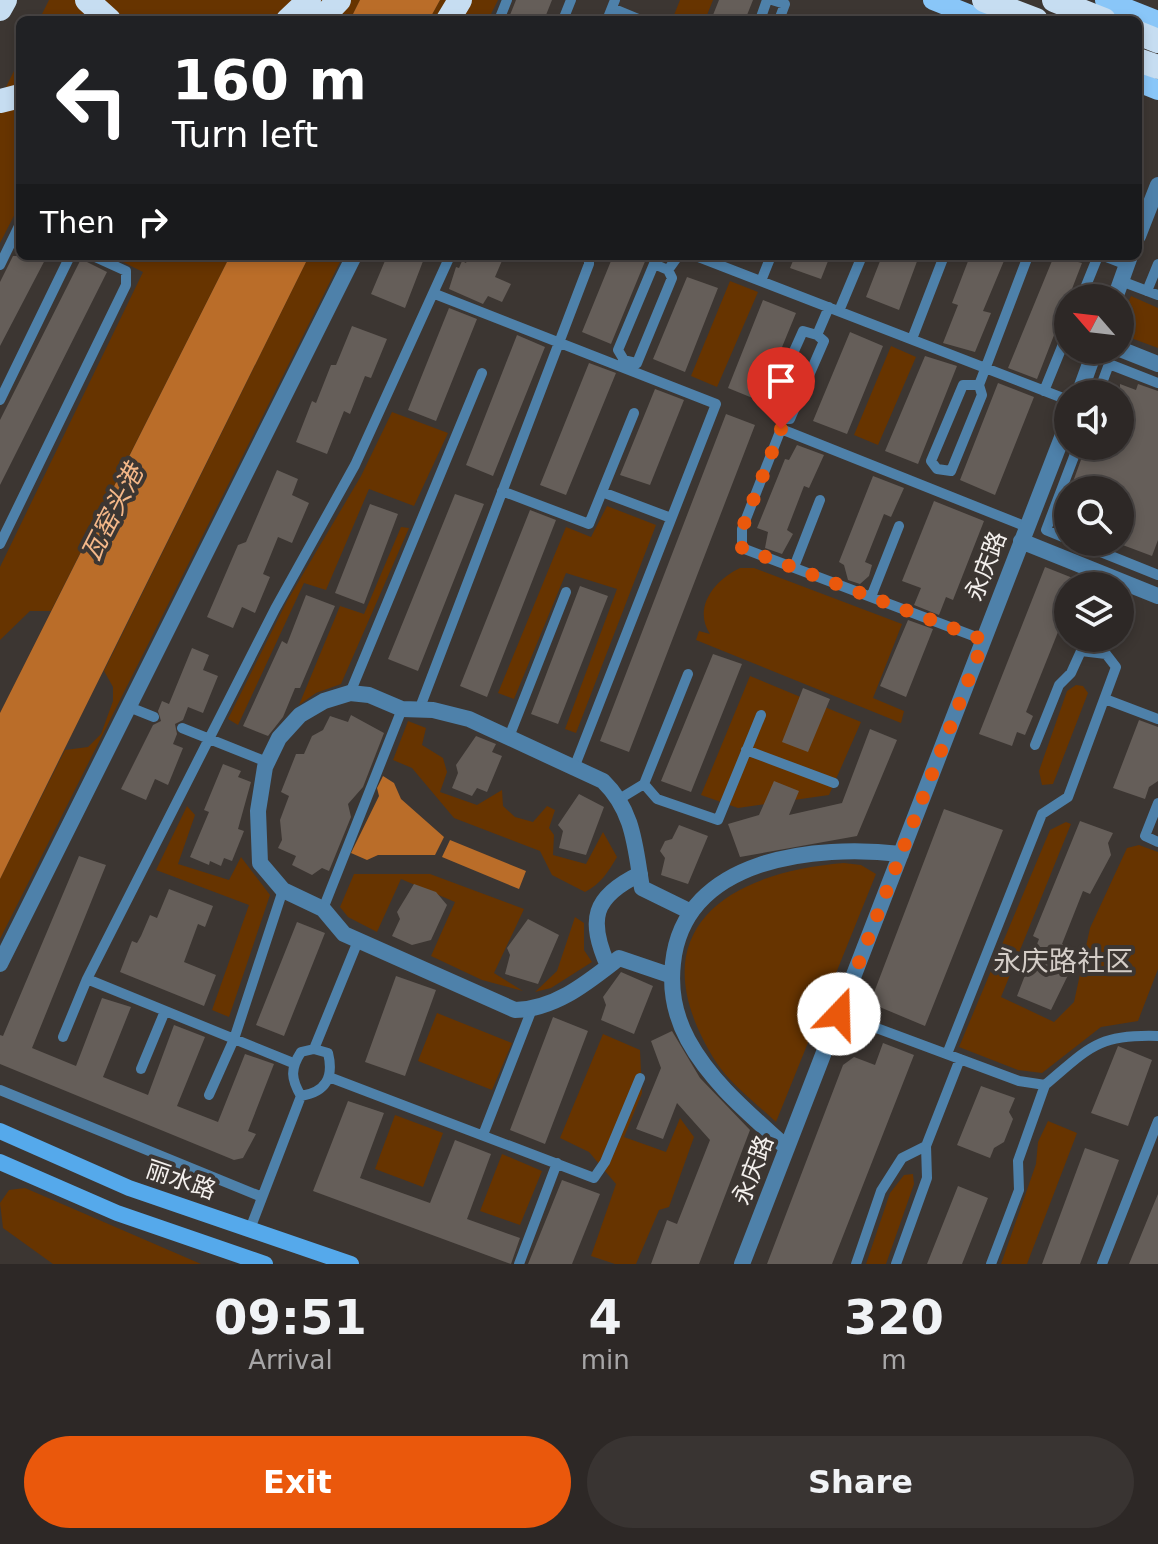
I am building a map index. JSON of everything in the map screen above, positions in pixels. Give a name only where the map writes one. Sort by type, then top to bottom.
[{"type":"highway","points":[[0,9],[5,0]]},
{"type":"highway","points":[[87,0],[105,16]]},
{"type":"highway","points":[[292,16],[309,0]]},
{"type":"highway","points":[[324,16],[339,0]]},
{"type":"highway","points":[[984,0],[1026,16]]},
{"type":"highway","points":[[1054,0],[1094,16]]},
{"type":"main road","points":[[933,0],[973,16]]},
{"type":"main road","points":[[1105,0],[1158,21]]},
{"type":"main road","name":"丽水路","points":[[0,1131],[129,1188],[351,1264]]},
{"type":"main road","points":[[0,1162],[117,1213],[265,1264]]},
{"type":"street","points":[[1142,226],[1158,185]]},
{"type":"street","points":[[0,964],[352,260]]},
{"type":"street","points":[[1134,355],[1158,364]]},
{"type":"street","name":"永庆路","points":[[742,1264],[1054,458]]},
{"type":"street","points":[[1024,534],[1158,596]]},
{"type":"street","points":[[672,976],[619,958],[581,987],[532,1009],[515,1010],[344,934],[323,909],[283,890],[260,863],[258,811],[267,762],[279,738],[300,715],[324,701],[350,693],[369,695],[402,709],[469,719],[603,781],[621,798],[633,833],[642,888],[691,912]]},
{"type":"street","points":[[787,1148],[716,1082],[687,1039],[674,1002],[672,976],[679,930],[705,895],[725,880],[782,858],[816,853],[901,854]]},
{"type":"street","points":[[608,966],[595,936],[597,912],[608,895],[640,874]]},
{"type":"lane","points":[[770,0],[785,4],[780,16]]},
{"type":"lane","points":[[614,4],[634,16]]},
{"type":"lane","points":[[0,265],[16,232]]},
{"type":"lane","points":[[0,400],[68,260]]},
{"type":"lane","points":[[0,544],[126,285],[126,271],[102,260]]},
{"type":"lane","points":[[63,1037],[87,979],[209,740],[355,465],[448,260]]},
{"type":"lane","points":[[419,710],[589,260]]},
{"type":"lane","points":[[668,270],[675,260]]},
{"type":"lane","points":[[706,260],[1054,395]]},
{"type":"lane","points":[[761,281],[769,260]]},
{"type":"lane","points":[[817,335],[860,260]]},
{"type":"lane","points":[[912,339],[942,260]]},
{"type":"lane","points":[[979,385],[963,385],[931,461],[937,469],[951,471],[982,395],[979,385],[1026,260]]},
{"type":"lane","points":[[1088,284],[1099,260]]},
{"type":"lane","points":[[654,264],[668,270],[672,278],[637,363],[624,360],[618,350],[654,264]]},
{"type":"lane","points":[[1147,291],[1158,264]]},
{"type":"lane","points":[[1126,267],[1147,291],[1158,295]]},
{"type":"lane","points":[[435,294],[716,404],[574,768]]},
{"type":"lane","points":[[803,331],[817,335],[824,341],[790,419],[781,419],[769,407],[803,331]]},
{"type":"lane","points":[[1044,391],[1055,364]]},
{"type":"lane","points":[[1103,380],[1109,364],[1158,383]]},
{"type":"lane","points":[[350,693],[482,373]]},
{"type":"lane","points":[[502,491],[589,524],[634,413]]},
{"type":"lane","points":[[984,640],[742,548],[742,529],[781,429],[1024,534]]},
{"type":"lane","points":[[602,492],[671,518]]},
{"type":"lane","points":[[794,567],[820,500]]},
{"type":"lane","points":[[1054,509],[1046,530],[1054,533]]},
{"type":"lane","points":[[0,511],[13,518]]},
{"type":"lane","points":[[871,597],[899,526]]},
{"type":"lane","points":[[1111,556],[1158,575]]},
{"type":"lane","points":[[509,737],[566,592]]},
{"type":"lane","points":[[947,1054],[1042,814],[1068,797],[1116,667],[1106,654],[1081,651],[1071,673],[1059,685],[1035,745]]},
{"type":"lane","points":[[621,798],[644,784],[688,674]]},
{"type":"lane","points":[[1105,699],[1158,719]]},
{"type":"lane","points":[[129,707],[154,717]]},
{"type":"lane","points":[[323,909],[402,709]]},
{"type":"lane","points":[[644,784],[657,799],[718,820],[761,715]]},
{"type":"lane","points":[[182,728],[267,762]]},
{"type":"lane","points":[[746,750],[834,783]]},
{"type":"lane","points":[[1158,803],[1145,836],[1158,842]]},
{"type":"lane","points":[[209,1095],[234,1039],[283,890]]},
{"type":"lane","points":[[314,1049],[358,941]]},
{"type":"lane","points":[[87,979],[293,1063]]},
{"type":"lane","points":[[483,1135],[532,1009]]},
{"type":"lane","points":[[141,1069],[165,1011]]},
{"type":"lane","points":[[839,1014],[1019,1081],[1045,1085]]},
{"type":"lane","points":[[991,1264],[1019,1190],[1018,1161],[1045,1085],[1095,1042],[1125,1035],[1158,1036]]},
{"type":"lane","points":[[314,1049],[328,1053],[332,1069],[329,1077],[316,1093],[301,1096],[292,1081],[293,1063],[301,1052],[314,1049]]},
{"type":"lane","points":[[896,1264],[927,1178],[926,1146],[960,1059]]},
{"type":"lane","points":[[329,1077],[594,1178],[605,1162],[640,1078]]},
{"type":"lane","points":[[0,1090],[262,1197]]},
{"type":"lane","points":[[250,1229],[301,1096]]},
{"type":"lane","points":[[1102,1264],[1158,1121]]},
{"type":"lane","points":[[856,1264],[881,1191],[902,1158],[926,1146]]},
{"type":"lane","points":[[519,1264],[557,1163]]},
{"type":"shaded area","points":[[49,0],[360,0],[352,16],[41,16]]},
{"type":"shaded area","points":[[440,0],[498,0],[490,16],[431,16]]},
{"type":"shaded area","points":[[680,0],[713,0],[707,16],[674,16]]},
{"type":"shaded area","points":[[16,67],[16,212],[0,243],[0,99]]},
{"type":"shaded area","points":[[119,260],[228,260],[51,611],[30,611],[0,640],[0,567],[143,272]]},
{"type":"shaded area","points":[[307,260],[341,260],[0,939],[0,879],[65,750],[88,747],[101,734],[113,701],[113,687],[104,671]]},
{"type":"shaded area","points":[[730,281],[758,292],[717,387],[691,376]]},
{"type":"shaded area","points":[[1134,297],[1158,308],[1158,348],[1134,339]]},
{"type":"shaded area","points":[[891,346],[916,357],[878,445],[854,435]]},
{"type":"shaded area","points":[[392,412],[448,433],[414,506],[369,489],[326,590],[304,583],[238,725],[228,719],[287,601],[361,476]]},
{"type":"shaded area","points":[[607,506],[656,525],[576,733],[565,729],[617,589],[566,573],[514,699],[498,693],[566,527],[591,537]]},
{"type":"shaded area","points":[[401,527],[409,528],[341,684],[316,693],[299,705],[340,606],[364,614]]},
{"type":"shaded area","points":[[740,568],[754,568],[902,624],[873,698],[904,711],[901,723],[696,640],[699,631],[710,634],[704,614],[709,595],[723,579]]},
{"type":"shaded area","points":[[750,676],[861,722],[829,795],[738,808],[701,795]]},
{"type":"shaded area","points":[[1076,685],[1083,686],[1088,693],[1053,784],[1042,785],[1039,771],[1067,691]]},
{"type":"shaded area","points":[[408,721],[426,728],[422,745],[443,758],[447,772],[440,792],[477,805],[502,790],[503,806],[515,817],[533,822],[547,806],[555,810],[549,828],[554,835],[553,855],[586,864],[603,832],[617,857],[604,877],[585,892],[552,875],[540,851],[454,818],[412,768],[393,760]]},
{"type":"shaded area","points":[[187,806],[195,815],[178,864],[229,880],[241,857],[270,895],[229,1017],[212,1010],[249,905],[156,870]]},
{"type":"shaded area","points":[[1066,822],[1071,824],[1001,997],[1054,1022],[1074,1002],[1090,928],[1127,848],[1139,845],[1158,852],[1158,969],[1138,1021],[1101,1027],[1042,1073],[1018,1070],[959,1047],[1050,830]]},
{"type":"shaded area","points":[[844,863],[861,865],[876,874],[776,1122],[722,1070],[693,1017],[685,979],[689,946],[704,919],[728,897],[760,880],[800,869]]},
{"type":"shaded area","points":[[354,874],[430,874],[524,909],[494,973],[523,991],[482,980],[431,956],[455,902],[401,879],[377,932],[348,917],[340,907]]},
{"type":"shaded area","points":[[575,917],[584,923],[584,950],[592,962],[551,988],[535,992],[557,971]]},
{"type":"shaded area","points":[[437,1013],[512,1043],[492,1090],[418,1061]]},
{"type":"shaded area","points":[[603,1034],[640,1050],[642,1093],[624,1137],[666,1152],[680,1118],[694,1137],[669,1207],[659,1210],[636,1264],[615,1264],[591,1256],[616,1184],[589,1152],[560,1138]]},
{"type":"shaded area","points":[[395,1115],[443,1133],[423,1187],[375,1169]]},
{"type":"shaded area","points":[[1048,1121],[1077,1133],[1027,1264],[1001,1264],[1036,1164],[1038,1142]]},
{"type":"shaded area","points":[[502,1154],[542,1171],[520,1225],[480,1211]]},
{"type":"shaded area","points":[[913,1174],[914,1184],[886,1264],[866,1264],[890,1193],[904,1175]]},
{"type":"shaded area","points":[[25,1188],[201,1264],[53,1264],[3,1228],[0,1203],[9,1190]]},
{"type":"water","points":[[360,0],[440,0],[431,16],[352,16]]},
{"type":"water","name":"瓦窑头港","points":[[228,260],[307,260],[0,879],[0,713]]},
{"type":"water","points":[[383,776],[394,783],[401,799],[444,837],[435,855],[378,855],[367,860],[351,853],[379,796],[377,788]]},
{"type":"water","points":[[450,840],[526,871],[519,889],[442,857]]},
{"type":"building","points":[[516,0],[552,0],[546,16],[510,16]]},
{"type":"building","points":[[719,0],[753,0],[747,16],[713,16]]},
{"type":"building","points":[[13,256],[16,260],[45,260],[0,346],[0,282]]},
{"type":"building","points":[[80,260],[107,272],[0,485],[0,420]]},
{"type":"building","points":[[385,260],[423,260],[405,308],[371,294]]},
{"type":"building","points":[[467,260],[502,260],[495,277],[511,284],[502,302],[488,296],[483,304],[449,289],[456,267],[459,268],[462,261],[466,263]]},
{"type":"building","points":[[611,260],[646,260],[611,344],[582,332]]},
{"type":"building","points":[[793,260],[828,260],[821,279],[790,268]]},
{"type":"building","points":[[880,260],[918,260],[899,310],[866,297]]},
{"type":"building","points":[[968,260],[1004,260],[983,311],[991,313],[975,352],[943,343],[958,305],[952,303]]},
{"type":"building","points":[[1052,260],[1082,263],[1074,284],[1054,284],[1054,335],[1037,379],[1008,368]]},
{"type":"building","points":[[687,277],[718,288],[685,372],[653,359]]},
{"type":"building","points":[[763,300],[796,313],[760,401],[728,388]]},
{"type":"building","points":[[449,308],[477,319],[436,421],[408,410]]},
{"type":"building","points":[[352,326],[387,339],[371,378],[365,376],[350,414],[344,411],[327,454],[296,442],[312,401],[316,403],[331,365],[336,365]]},
{"type":"building","points":[[850,332],[883,346],[847,434],[813,421]]},
{"type":"building","points":[[517,335],[545,347],[493,476],[466,465]]},
{"type":"building","points":[[925,356],[957,366],[918,464],[885,451]]},
{"type":"building","points":[[589,363],[616,373],[566,495],[540,485]]},
{"type":"building","points":[[998,383],[1034,397],[995,495],[960,480]]},
{"type":"building","points":[[1138,384],[1158,391],[1158,540],[1152,556],[1134,549],[1134,476],[1075,476],[1081,460],[1134,460],[1134,389]]},
{"type":"building","points":[[655,389],[684,400],[650,485],[620,475]]},
{"type":"building","points":[[726,414],[755,425],[629,752],[600,741]]},
{"type":"building","points":[[797,445],[824,455],[809,488],[804,486],[787,530],[793,534],[782,554],[765,548],[768,532],[757,528],[785,459],[789,460]]},
{"type":"building","points":[[277,470],[298,479],[292,495],[309,503],[292,543],[278,537],[263,574],[270,577],[255,613],[242,607],[233,628],[207,617],[238,545],[246,542]]},
{"type":"building","points":[[873,476],[904,488],[891,517],[884,514],[865,562],[872,565],[869,576],[860,584],[848,580],[844,565],[839,562]]},
{"type":"building","points":[[455,494],[484,504],[418,671],[388,659]]},
{"type":"building","points":[[934,501],[984,521],[953,600],[946,597],[939,615],[914,605],[921,588],[902,581]]},
{"type":"building","points":[[370,504],[398,514],[364,604],[335,593]]},
{"type":"building","points":[[530,510],[556,520],[487,697],[460,686]]},
{"type":"building","points":[[1045,567],[1058,572],[1054,572],[1054,642],[1026,712],[1033,716],[1025,735],[1017,732],[1012,746],[979,734]]},
{"type":"building","points":[[580,586],[608,596],[558,724],[531,714]]},
{"type":"building","points":[[306,595],[335,606],[300,688],[295,688],[283,717],[268,736],[243,726],[282,641],[287,644]]},
{"type":"building","points":[[908,620],[933,629],[906,697],[880,686]]},
{"type":"building","points":[[192,648],[209,655],[203,670],[218,676],[203,713],[188,707],[183,720],[175,724],[177,734],[173,744],[183,748],[168,785],[155,779],[146,800],[121,789],[153,725],[161,721],[158,711],[162,701],[169,704]]},
{"type":"building","points":[[713,654],[742,664],[691,792],[661,781]]},
{"type":"building","points":[[803,688],[830,699],[808,752],[782,742]]},
{"type":"building","points":[[351,715],[384,733],[363,787],[348,804],[351,817],[329,871],[322,868],[312,875],[292,865],[296,856],[278,848],[282,840],[280,820],[289,796],[281,792],[296,754],[304,754],[312,736],[323,730],[330,716],[348,722]]},
{"type":"building","points":[[1139,720],[1158,727],[1158,781],[1149,787],[1145,799],[1113,788]]},
{"type":"building","points":[[870,729],[897,740],[857,836],[740,857],[728,824],[759,815],[774,781],[799,791],[789,815],[842,803]]},
{"type":"building","points":[[476,736],[496,744],[492,752],[502,756],[487,792],[477,788],[472,796],[452,788],[458,773],[456,765]]},
{"type":"building","points":[[223,764],[241,771],[238,777],[251,782],[238,829],[244,831],[232,861],[224,858],[221,866],[190,857],[209,812],[204,810]]},
{"type":"building","points":[[579,794],[604,807],[586,855],[559,848],[563,831],[558,825]]},
{"type":"building","points":[[944,809],[1003,830],[925,1026],[870,1003]]},
{"type":"building","points":[[1080,821],[1113,833],[1108,843],[1111,855],[1090,894],[1083,891],[1062,944],[1074,949],[1068,961],[1070,971],[1051,1010],[1017,996],[1039,939],[1033,936]]},
{"type":"building","points":[[679,825],[708,836],[688,884],[661,875],[665,858],[660,851],[665,841],[672,839]]},
{"type":"building","points":[[79,856],[106,865],[32,1048],[76,1066],[102,998],[131,1007],[103,1077],[148,1095],[174,1025],[205,1037],[177,1106],[218,1122],[245,1054],[274,1064],[248,1131],[256,1134],[243,1158],[234,1160],[0,1064],[0,1035],[3,1036]]},
{"type":"building","points":[[414,884],[436,892],[447,905],[431,940],[412,945],[392,936],[400,919],[397,912]]},
{"type":"building","points":[[169,889],[213,906],[205,927],[198,924],[184,962],[216,975],[204,1006],[120,972],[132,941],[137,943],[150,915],[157,918]]},
{"type":"building","points":[[528,919],[559,935],[538,984],[505,974],[510,955],[507,948]]},
{"type":"building","points":[[297,922],[325,933],[284,1036],[256,1025]]},
{"type":"building","points":[[621,972],[653,986],[634,1034],[601,1020],[606,1005],[603,997]]},
{"type":"building","points":[[396,976],[436,990],[405,1076],[365,1062]]},
{"type":"building","points":[[553,1017],[588,1031],[545,1144],[510,1130]]},
{"type":"building","points":[[672,1031],[700,1078],[750,1130],[699,1264],[651,1264],[667,1220],[677,1224],[710,1140],[677,1103],[663,1139],[636,1129],[661,1068],[651,1041]]},
{"type":"building","points":[[883,1043],[914,1055],[832,1264],[767,1264],[843,1065],[854,1057],[875,1065]]},
{"type":"building","points":[[1118,1046],[1152,1060],[1128,1126],[1091,1113]]},
{"type":"building","points":[[981,1086],[1015,1098],[1009,1112],[1013,1119],[1004,1142],[994,1148],[990,1158],[957,1145]]},
{"type":"building","points":[[348,1101],[384,1113],[360,1178],[430,1203],[455,1140],[491,1154],[467,1219],[520,1238],[511,1264],[313,1191]]},
{"type":"building","points":[[1085,1148],[1119,1160],[1080,1264],[1042,1264]]},
{"type":"building","points":[[562,1180],[600,1194],[572,1264],[528,1264]]},
{"type":"building","points":[[958,1186],[988,1198],[962,1264],[927,1264]]},
{"type":"building","points":[[1158,1194],[1158,1264],[1129,1264]]},
{"type":"district","name":"永庆路社区","points":[[1063,961]]},
{"type":"route","points":[[781,429],[742,529],[742,548],[984,640],[839,1014]]}]
